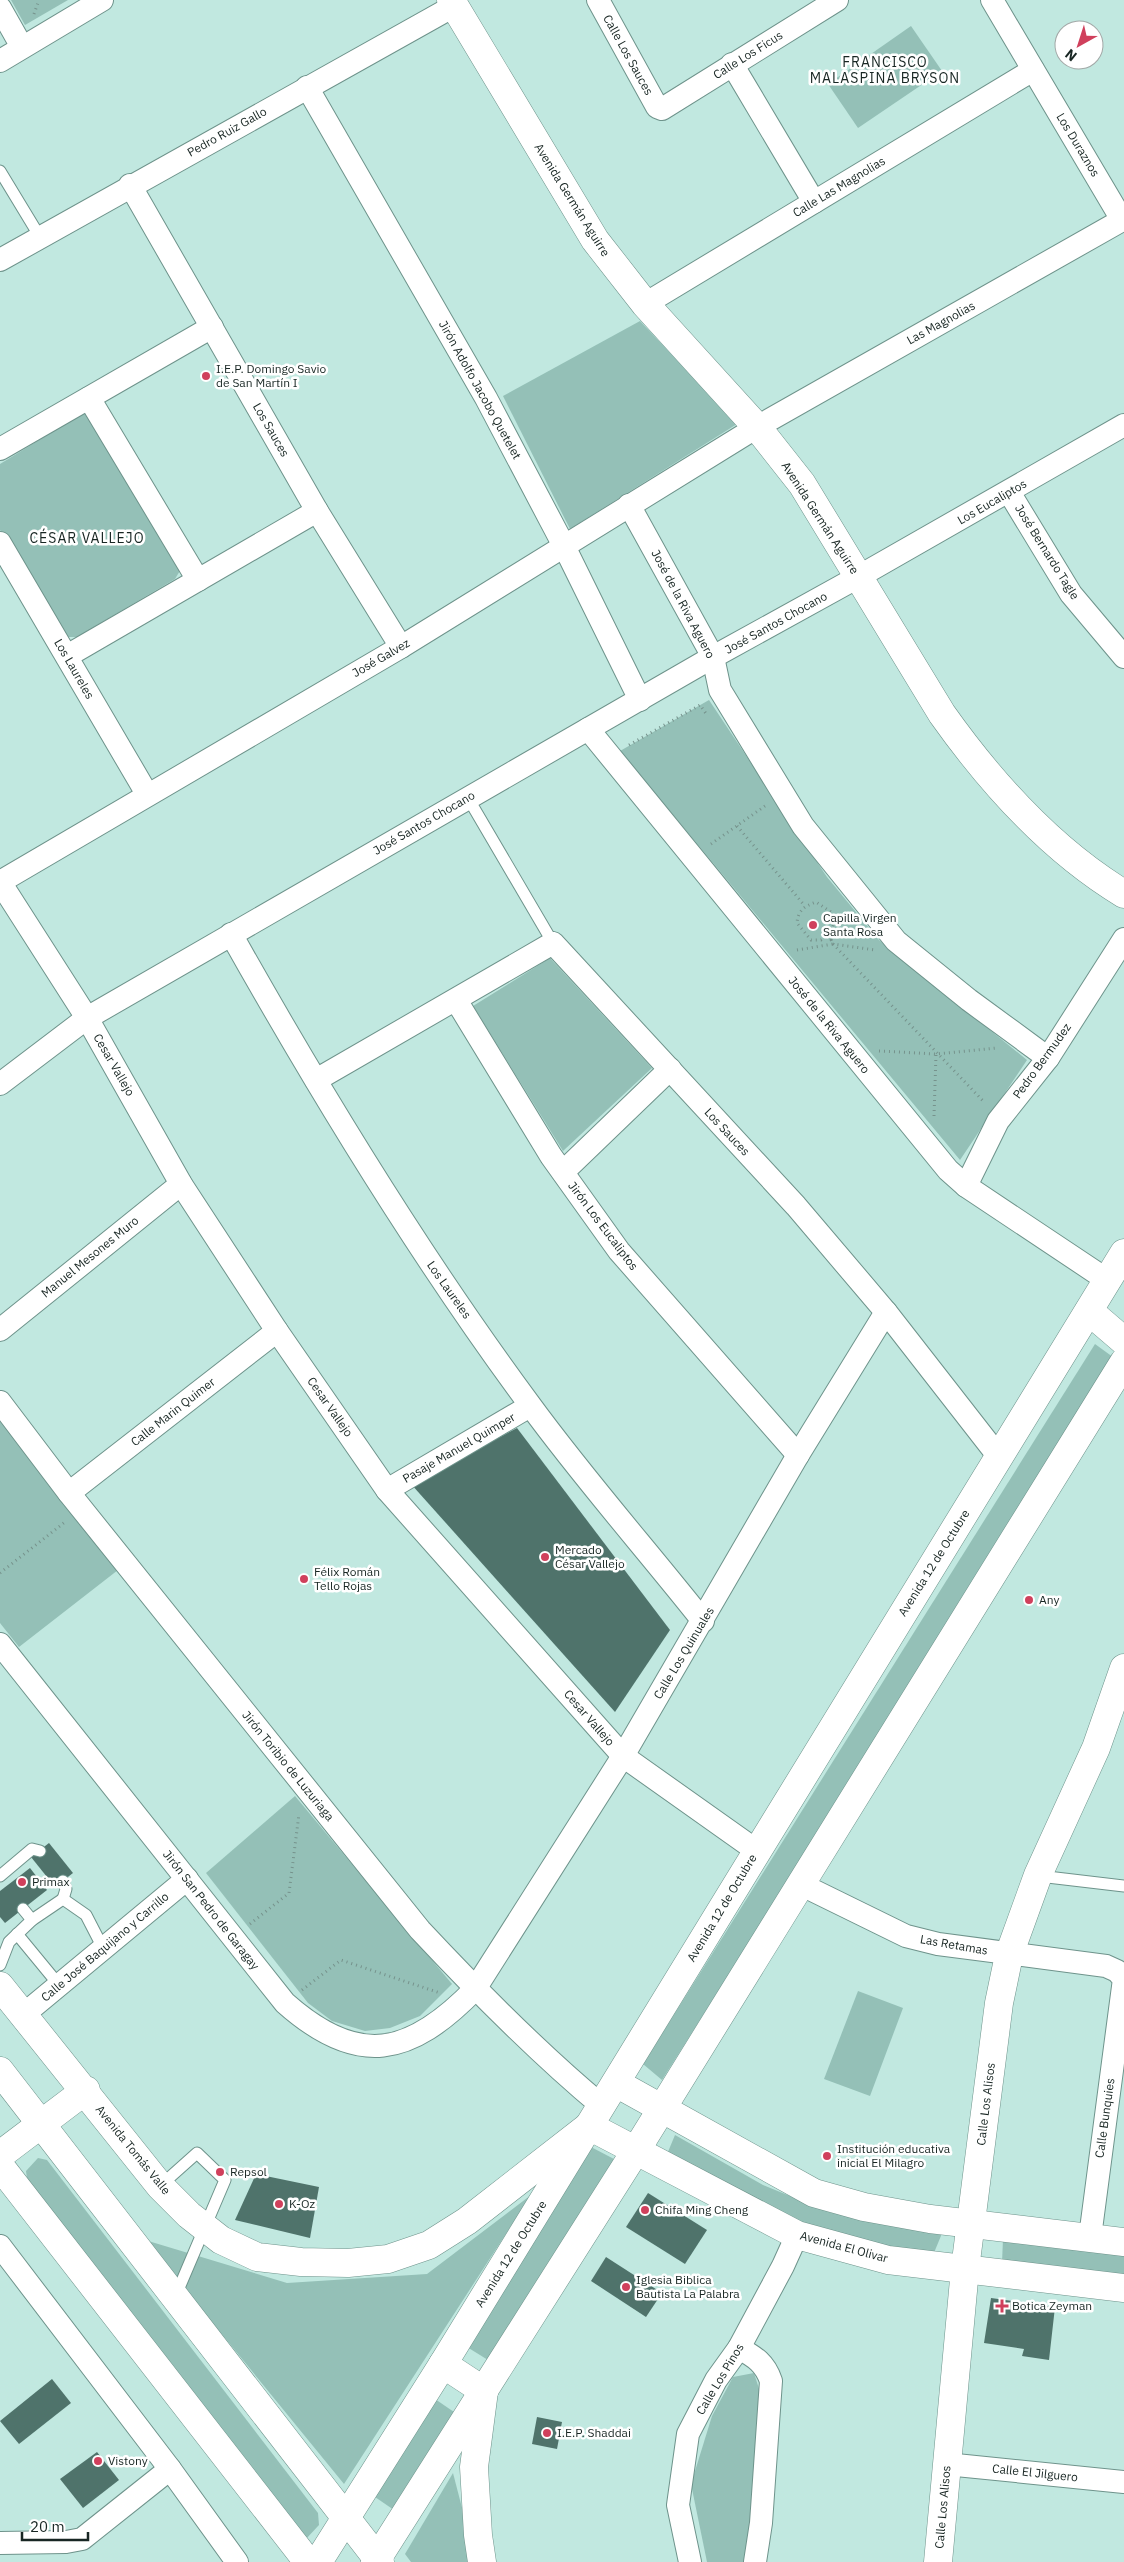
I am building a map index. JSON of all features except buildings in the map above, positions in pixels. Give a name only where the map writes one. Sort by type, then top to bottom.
[{"type":"main road","name":"Avenida Germán Aguirre","points":[[453,3],[578,215],[612,264],[645,304],[757,426],[802,484],[942,714],[991,779],[1015,804],[1069,854],[1124,894]]},
{"type":"main road","name":"Avenida 12 de Octubre","points":[[318,2562],[443,2364],[1124,1253]]},
{"type":"main road","points":[[1089,1311],[1124,1341]]},
{"type":"main road","points":[[0,2071],[378,2561],[635,2152],[660,2108],[1124,1362]]},
{"type":"main road","name":"Calle Los Alisos","points":[[938,2562],[965,2269],[999,2003],[1010,1955],[1038,1875],[1096,1748],[1124,1668]]},
{"type":"main road","name":"Avenida Tomás Valle","points":[[0,1986],[86,2090],[160,2186],[220,2240],[256,2257],[301,2262],[338,2263],[388,2259],[429,2245],[467,2221],[595,2116]]},
{"type":"main road","points":[[616,2083],[814,2192],[864,2207],[930,2219],[971,2222],[1124,2242]]},
{"type":"main road","points":[[0,2155],[86,2090]]},
{"type":"main road","name":"Avenida El Olivar","points":[[595,2116],[635,2152],[797,2235],[888,2260],[1124,2288]]},
{"type":"main road","points":[[0,2166],[308,2562]]},
{"type":"main road","points":[[443,2364],[484,2391]]},
{"type":"main road","points":[[482,2562],[478,2535],[474,2467],[484,2391]]},
{"type":"street","points":[[0,61],[102,0]]},
{"type":"street","name":"Calle Los Sauces","points":[[598,0],[660,109]]},
{"type":"street","name":"Calle Los Ficus","points":[[660,109],[837,0]]},
{"type":"street","name":"Pedro Ruiz Gallo","points":[[0,260],[130,185],[307,88],[453,3]]},
{"type":"street","name":"Los Duraznos","points":[[1002,3],[1033,70],[1123,220]]},
{"type":"street","points":[[0,8],[22,48]]},
{"type":"street","points":[[732,64],[814,202]]},
{"type":"street","name":"Calle Las Magnolias","points":[[645,304],[1033,70]]},
{"type":"street","name":"Jirón Adolfo Jacobo Quetelet","points":[[307,88],[486,398],[564,546],[640,700]]},
{"type":"street","name":"Los Sauces","points":[[130,185],[317,511],[401,647]]},
{"type":"street","name":"Las Magnolias","points":[[757,426],[1123,220]]},
{"type":"street","points":[[0,449],[212,327]]},
{"type":"street","points":[[89,398],[198,580]]},
{"type":"street","name":"Los Eucaliptos","points":[[858,577],[1009,492],[1124,424]]},
{"type":"street","name":"José Galvez","points":[[0,882],[147,794],[401,647],[757,426]]},
{"type":"street","name":"José Bernardo Tagle","points":[[1009,492],[1071,594],[1124,657]]},
{"type":"street","name":"José de la Riva Aguero","points":[[629,505],[713,658],[720,690],[803,826],[896,941],[968,1000],[1048,1058]]},
{"type":"street","points":[[67,656],[317,511]]},
{"type":"street","name":"Los Laureles","points":[[0,543],[147,794]]},
{"type":"street","name":"José Santos Chocano","points":[[0,1084],[87,1018],[468,798],[858,577]]},
{"type":"street","name":"José de la Riva Aguero","points":[[588,730],[942,1163],[966,1186],[1108,1280]]},
{"type":"street","name":"Cesar Vallejo","points":[[0,882],[87,1018],[181,1184],[277,1331],[388,1490],[622,1756],[757,1851]]},
{"type":"street","name":"Los Laureles","points":[[231,934],[316,1080],[420,1249],[530,1406],[703,1621]]},
{"type":"street","name":"Pedro Bermudez","points":[[966,1186],[998,1121],[1048,1058],[1124,939]]},
{"type":"street","points":[[316,1080],[553,943]]},
{"type":"street","name":"Los Sauces","points":[[553,943],[796,1206],[886,1312],[999,1457]]},
{"type":"street","name":"Jirón Los Eucaliptos","points":[[456,1000],[563,1172],[620,1251],[798,1455]]},
{"type":"street","points":[[563,1172],[670,1070]]},
{"type":"street","name":"Manuel Mesones Muro","points":[[0,1330],[181,1184]]},
{"type":"street","name":"Calle Los Quinuales","points":[[470,1995],[622,1756],[703,1621],[798,1455],[886,1312]]},
{"type":"street","name":"Calle Marin Quimer","points":[[75,1501],[277,1331]]},
{"type":"street","name":"Jirón Toribio de Luzuriaga","points":[[0,1402],[75,1501],[420,1930],[470,1995],[568,2078],[595,2116]]},
{"type":"street","name":"Pasaje Manuel Quimper","points":[[388,1490],[530,1406]]},
{"type":"street","name":"Jirón San Pedro de Garagay","points":[[0,1644],[285,2003],[308,2024],[336,2039],[365,2046],[393,2044],[420,2035],[443,2020],[470,1995]]},
{"type":"street","name":"Calle José Baquijano y Carrillo","points":[[23,2015],[187,1879]]},
{"type":"street","name":"Las Retamas","points":[[800,1884],[906,1936],[938,1944],[1010,1955],[1106,1966],[1117,1971]]},
{"type":"street","name":"Calle Bunquies","points":[[1090,2237],[1124,1979],[1117,1971]]},
{"type":"street","name":"Calle Los Pinos","points":[[690,2562],[678,2505],[688,2434],[716,2380],[739,2348],[783,2266],[797,2235]]},
{"type":"street","points":[[0,2246],[170,2468],[238,2562]]},
{"type":"street","points":[[739,2348],[760,2360],[768,2370],[771,2381],[760,2523],[755,2562]]},
{"type":"street","name":"Calle El Jilguero","points":[[946,2464],[1124,2482]]},
{"type":"street","points":[[0,2543],[66,2542],[82,2538],[170,2468]]},
{"type":"lane","points":[[0,171],[40,237]]},
{"type":"lane","name":"Los Sauces","points":[[468,798],[553,943]]},
{"type":"lane","points":[[2,1882],[24,1854],[32,1850],[40,1851]]},
{"type":"lane","points":[[1038,1875],[1124,1886]]},
{"type":"lane","points":[[0,1965],[9,1942],[32,1920],[63,1899],[66,1889],[63,1881]]},
{"type":"lane","points":[[63,1899],[86,1915],[103,1948]]},
{"type":"lane","points":[[23,1910],[32,1920]]},
{"type":"lane","points":[[17,1934],[59,1985]]},
{"type":"lane","points":[[160,2186],[197,2153],[225,2180],[175,2297]]},
{"type":"path","points":[[624,748],[700,705],[710,720]]},
{"type":"path","points":[[760,798],[770,814]]},
{"type":"path","points":[[704,849],[764,806]]},
{"type":"path","points":[[737,826],[805,906]]},
{"type":"path","points":[[816,902],[831,912],[834,923],[829,936],[821,940],[811,940],[801,930],[797,923],[798,916],[805,906],[816,902]]},
{"type":"path","points":[[829,936],[833,944],[986,1105]]},
{"type":"path","points":[[790,952],[833,944],[881,951],[874,944]]},
{"type":"path","points":[[881,1058],[876,1051],[936,1054],[1002,1047],[997,1043]]},
{"type":"path","points":[[928,1116],[934,1122],[936,1054]]},
{"type":"path","points":[[0,1574],[75,1501]]},
{"type":"path","points":[[233,1938],[289,1892],[302,1784]]},
{"type":"path","points":[[285,2003],[341,1960],[470,1995]]},
{"type":"green space","points":[[11,0],[68,0],[25,25]]},
{"type":"green space","points":[[911,26],[942,71],[858,128],[828,84]]},
{"type":"green space","points":[[640,321],[737,424],[570,529],[503,396]]},
{"type":"green space","points":[[85,412],[181,569],[175,579],[77,637],[60,637],[0,530],[0,464]]},
{"type":"green space","points":[[709,700],[827,877],[879,940],[1027,1060],[960,1160],[620,751]]},
{"type":"green space","points":[[550,958],[652,1068],[563,1151],[473,1006]]},
{"type":"green space","points":[[1095,1344],[1117,1360],[662,2080],[643,2064]]},
{"type":"green space","points":[[0,1418],[118,1570],[19,1647],[0,1623]]},
{"type":"green space","points":[[295,1796],[452,1984],[420,2016],[390,2028],[365,2031],[332,2021],[308,2003],[206,1873]]},
{"type":"green space","points":[[858,1991],[903,2008],[870,2096],[824,2079]]},
{"type":"green space","points":[[675,2135],[763,2185],[829,2212],[943,2231],[931,2260],[787,2222],[665,2159]]},
{"type":"green space","points":[[591,2147],[614,2159],[488,2360],[467,2347]]},
{"type":"green space","points":[[38,2158],[47,2160],[318,2513],[319,2525],[306,2539],[28,2186],[26,2171]]},
{"type":"green space","points":[[531,2195],[344,2484],[145,2240],[287,2283],[427,2274]]},
{"type":"green space","points":[[1003,2239],[1124,2252],[1124,2276],[1002,2263]]},
{"type":"green space","points":[[754,2373],[761,2395],[749,2543],[744,2562],[707,2562],[691,2484],[712,2416],[733,2377]]},
{"type":"green space","points":[[435,2399],[454,2412],[394,2510],[375,2497]]},
{"type":"green space","points":[[453,2473],[476,2562],[411,2562],[405,2554]]},
{"type":"place","name":"I.E.P. Domingo Savio de San Martín I","points":[[206,376]]},
{"type":"place","name":"Capilla Virgen Santa Rosa","points":[[813,925]]},
{"type":"place","name":"Mercado César Vallejo","points":[[545,1557]]},
{"type":"place","name":"Félix Román Tello Rojas","points":[[304,1579]]},
{"type":"place","name":"Any","points":[[1029,1600]]},
{"type":"place","name":"Primax","points":[[22,1882]]},
{"type":"place","name":"Institución educativa inicial El Milagro","points":[[827,2156]]},
{"type":"place","name":"Repsol","points":[[220,2172]]},
{"type":"place","name":"K-Oz","points":[[279,2204]]},
{"type":"place","name":"Chifa Ming Cheng","points":[[645,2210]]},
{"type":"place","name":"Iglesia Biblica Bautista La Palabra","points":[[626,2287]]},
{"type":"place","name":"Botica Zeyman","points":[[1002,2306]]},
{"type":"place","name":"I.E.P. Shaddai","points":[[547,2433]]},
{"type":"place","name":"Vistony","points":[[98,2461]]},
{"type":"district","name":"FRANCISCO MALASPINA BRYSON","points":[[885,70]]},
{"type":"district","name":"CÉSAR VALLEJO","points":[[87,538]]}]
